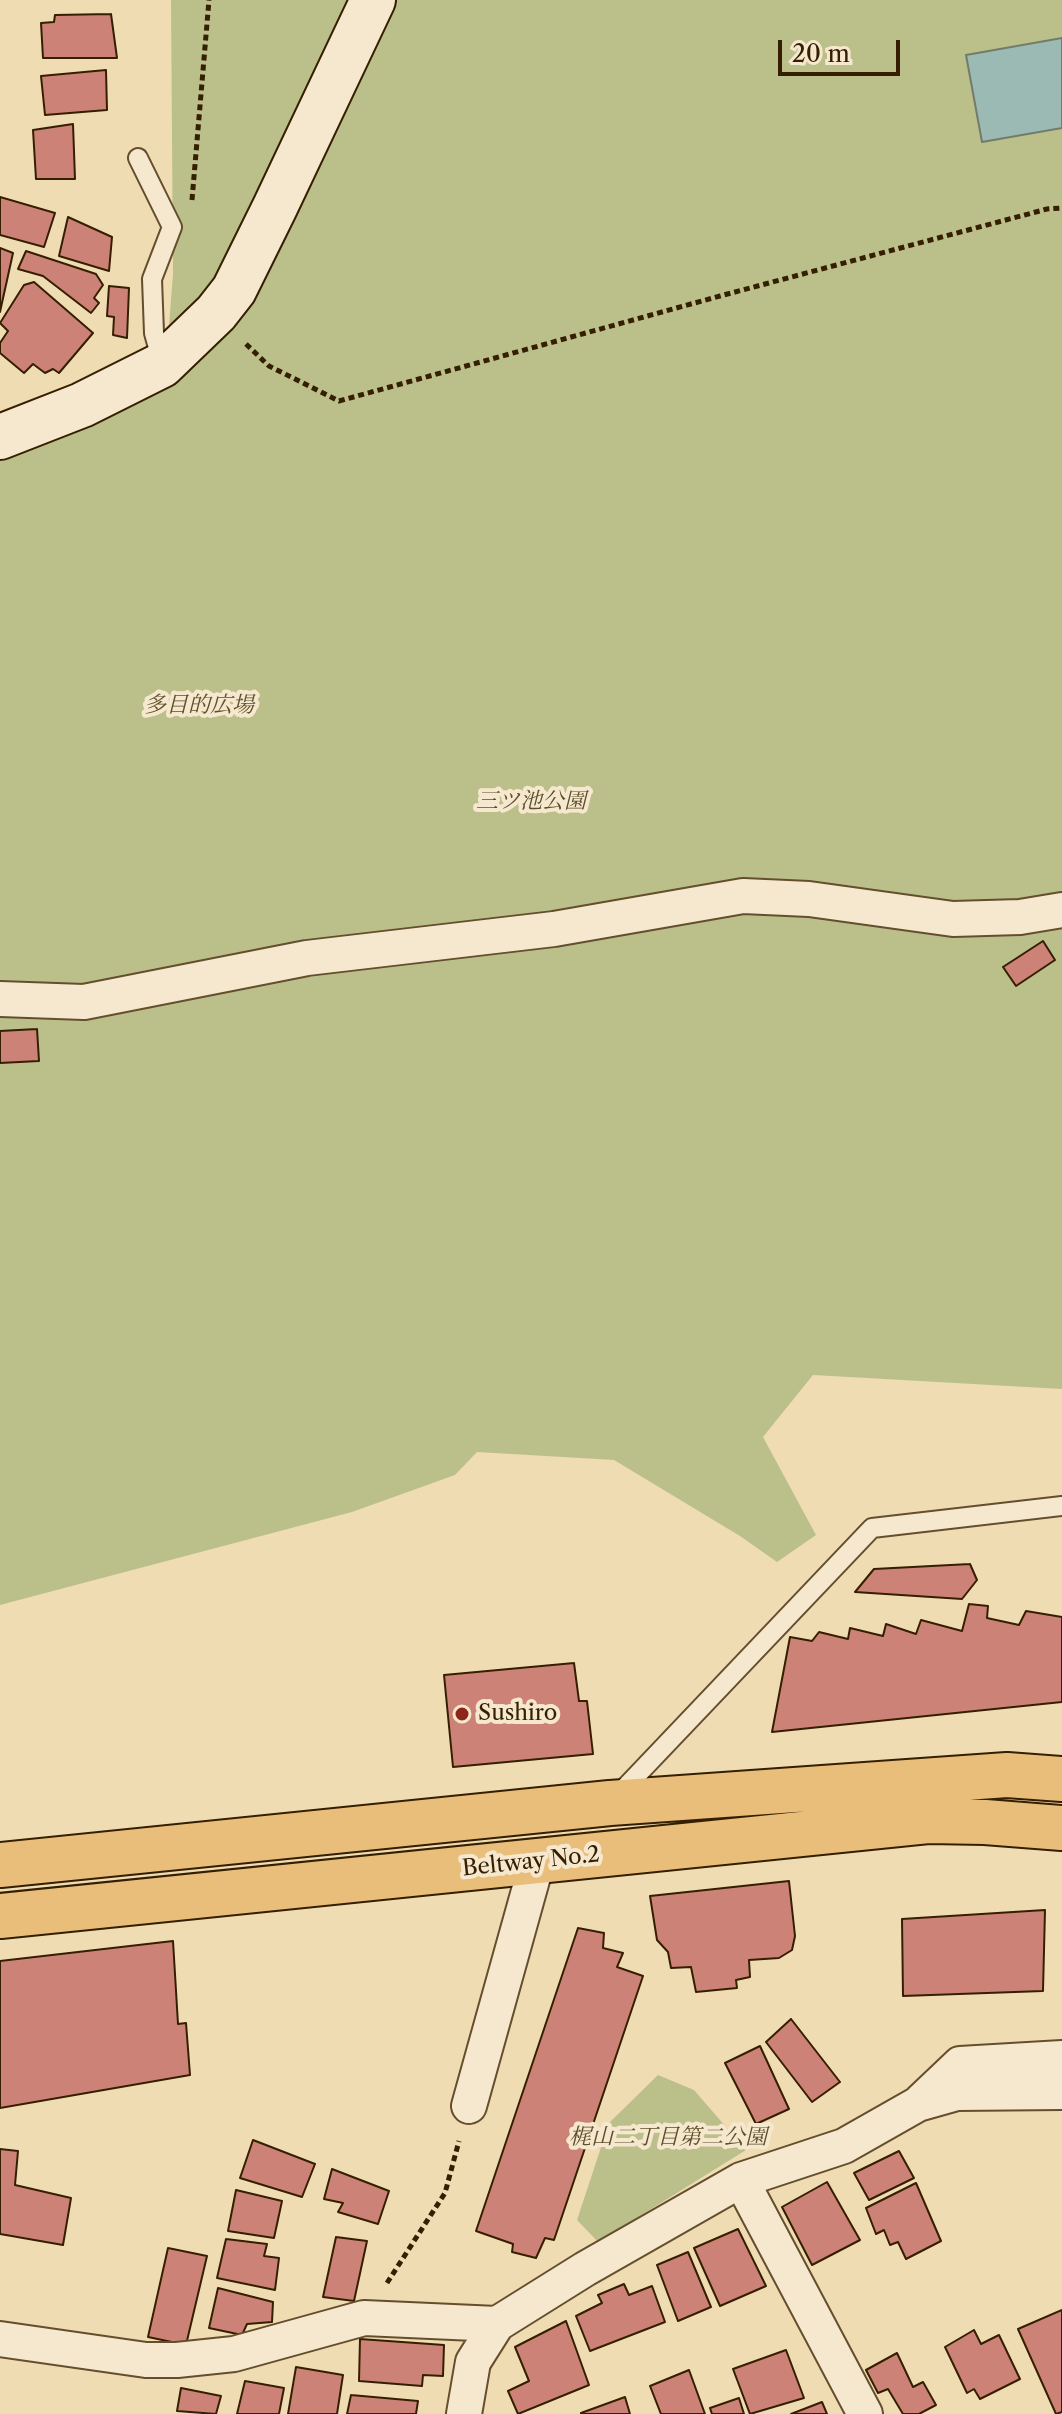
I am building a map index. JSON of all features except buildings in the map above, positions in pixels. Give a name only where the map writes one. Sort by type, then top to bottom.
[{"type":"main road","points":[[0,1865],[610,1803],[1007,1775],[1062,1779]]},
{"type":"main road","name":"Beltway No.2","points":[[0,1916],[928,1821],[1062,1828]]},
{"type":"street","points":[[0,437],[82,405],[162,365],[216,313],[234,290],[373,0]]},
{"type":"street","points":[[0,999],[84,1002],[307,958],[554,929],[743,896],[809,899],[953,919],[1020,917],[1062,910]]},
{"type":"street","points":[[469,2106],[537,1862]]},
{"type":"street","points":[[918,2104],[960,2064],[1062,2058]]},
{"type":"street","points":[[464,2414],[473,2362],[497,2324],[585,2269],[741,2180],[844,2146],[918,2104],[957,2093],[1062,2092]]},
{"type":"street","points":[[741,2180],[865,2414]]},
{"type":"street","points":[[0,2339],[146,2360],[177,2360],[234,2354],[364,2318],[497,2324]]},
{"type":"lane","points":[[138,158],[172,227],[152,279],[154,333],[162,365]]},
{"type":"lane","points":[[610,1803],[872,1528],[1062,1506]]},
{"type":"path","points":[[172,227],[191,215],[209,0]]},
{"type":"path","points":[[216,313],[269,366],[339,401],[765,284],[1047,209],[1062,208]]},
{"type":"path","points":[[364,2318],[445,2193],[469,2106]]},
{"type":"green space","name":"三ツ池公園","points":[[171,0],[1062,0],[1062,1389],[813,1375],[763,1437],[816,1535],[777,1562],[740,1536],[614,1460],[477,1452],[455,1475],[352,1512],[0,1605],[0,455],[165,377],[173,274]]},
{"type":"green space","name":"梶山二丁目第二公園","points":[[658,2075],[694,2090],[746,2150],[598,2242],[577,2220],[609,2123]]},
{"type":"water","points":[[1062,38],[1062,128],[982,142],[966,55]]},
{"type":"place","name":"Sushiro","points":[[462,1714]]},
{"type":"park label","name":"多目的広場","points":[[199,706]]}]
